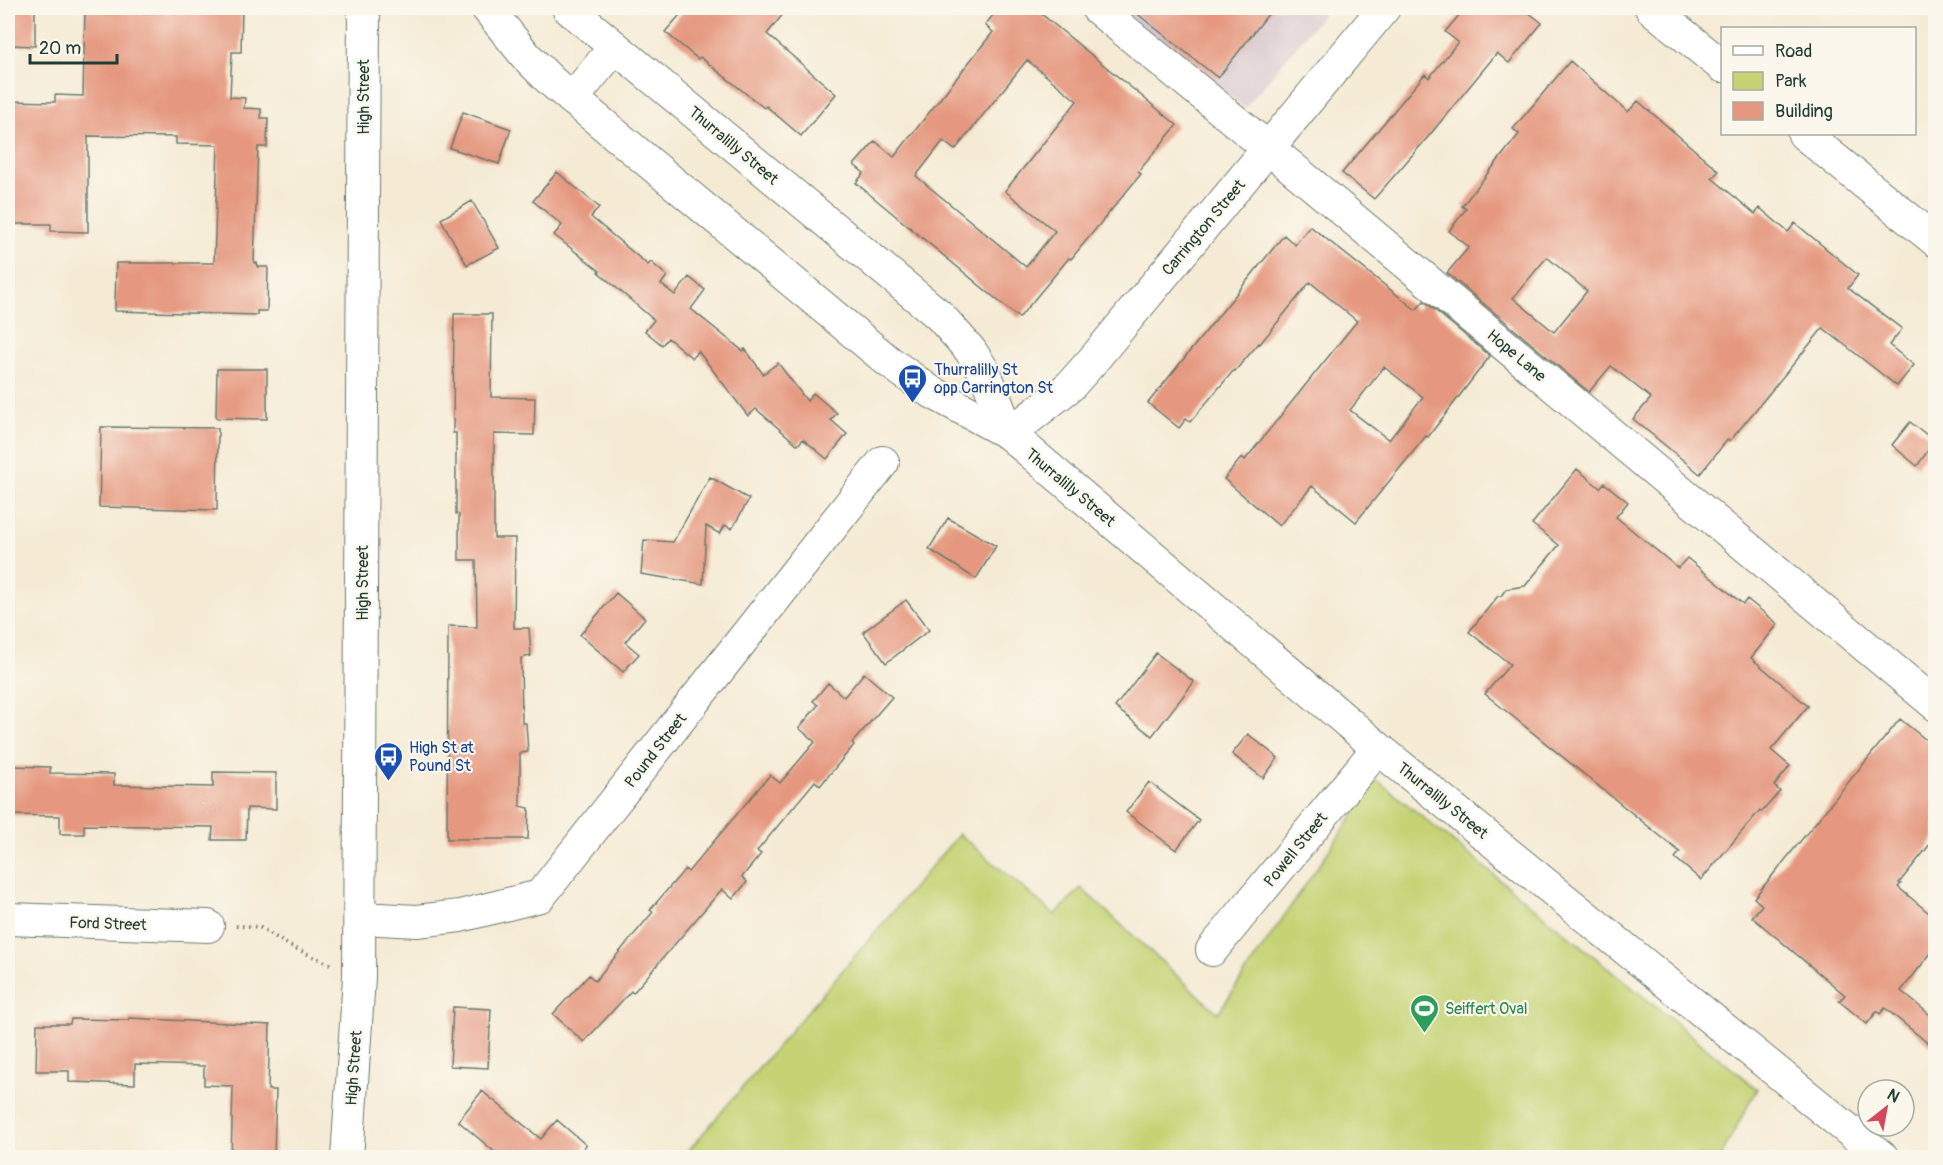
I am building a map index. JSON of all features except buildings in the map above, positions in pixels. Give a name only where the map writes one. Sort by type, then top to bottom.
[{"type":"street","name":"High Street","points":[[350,1154],[360,918],[364,8]]},
{"type":"street","points":[[364,48],[369,26],[378,8]]},
{"type":"street","name":"Thurralilly Street","points":[[487,8],[538,69],[572,99],[907,375],[928,390],[1009,434],[1378,748],[1883,1158]]},
{"type":"street","name":"Thurralilly Street","points":[[568,8],[939,315],[970,350],[985,373],[1009,434]]},
{"type":"street","name":"Hope Lane","points":[[1097,8],[1269,148],[1935,705]]},
{"type":"street","name":"Carrington Street","points":[[1009,434],[1070,386],[1088,366],[1384,8]]},
{"type":"street","points":[[1651,8],[1721,65]]},
{"type":"street","points":[[572,99],[615,47]]},
{"type":"street","points":[[1805,135],[1935,241]]},
{"type":"street","name":"Pound Street","points":[[360,918],[417,921],[460,916],[540,896],[884,462]]},
{"type":"street","name":"Powell Street","points":[[1212,950],[1378,748]]},
{"type":"street","name":"Ford Street","points":[[8,919],[208,926]]},
{"type":"path","points":[[208,926],[259,927],[290,946],[359,977]]},
{"type":"shaded area","points":[[1118,8],[1328,8],[1245,108]]},
{"type":"green space","points":[[1377,780],[1757,1089],[1720,1157],[683,1157],[959,834],[1055,915],[1081,888],[1218,1013]]},
{"type":"place","name":"Thurralilly St opp Carrington St","points":[[913,404]]},
{"type":"place","name":"High St at Pound St","points":[[388,782]]},
{"type":"place","name":"Seiffert Oval","points":[[1424,1034]]}]
